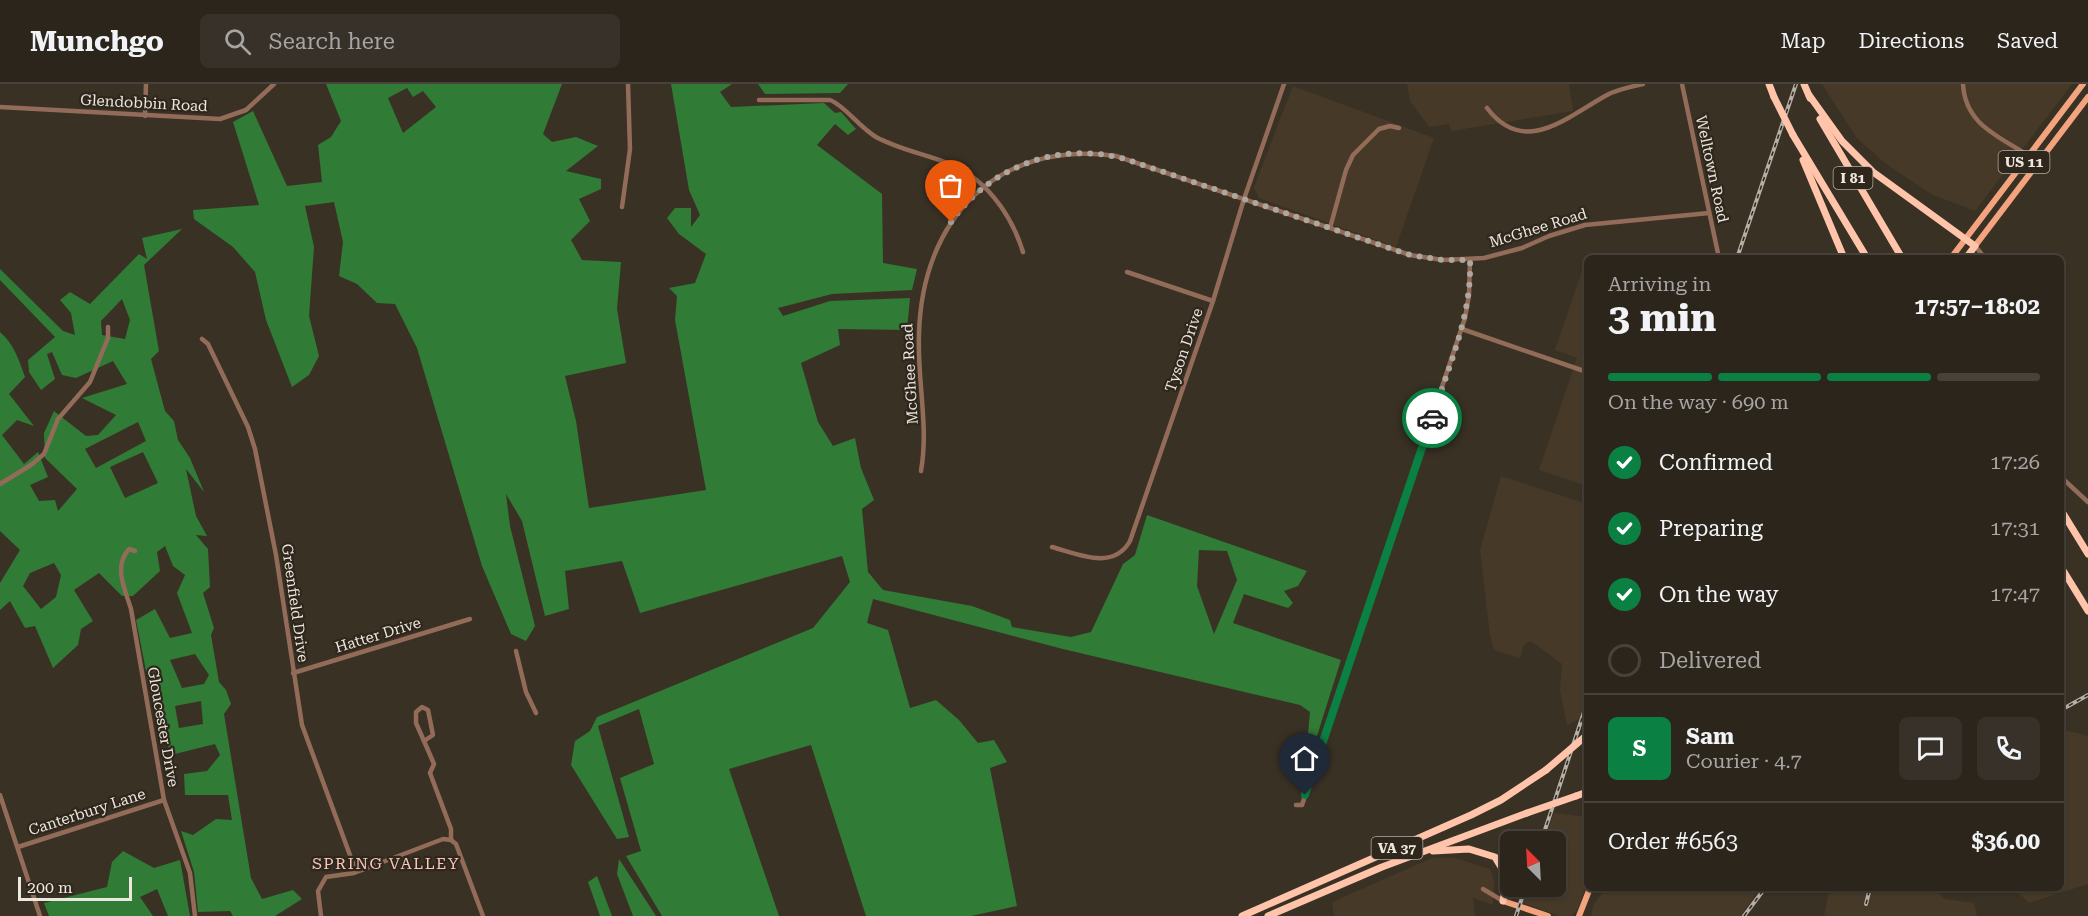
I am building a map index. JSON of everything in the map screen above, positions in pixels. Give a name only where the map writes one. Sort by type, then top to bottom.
[{"type":"highway","name":"I 81","points":[[1769,84],[1793,135],[1865,255]]},
{"type":"highway","name":"I 81","points":[[1804,84],[1842,158],[1900,255]]},
{"type":"highway","points":[[1809,95],[1842,141],[1868,167],[1975,246]]},
{"type":"highway","points":[[1793,135],[1843,255]]},
{"type":"highway","name":"US 11","points":[[1968,255],[1975,246]]},
{"type":"highway","points":[[2064,515],[2088,554]]},
{"type":"highway","points":[[2064,572],[2088,610]]},
{"type":"highway","name":"VA 37","points":[[1242,916],[1488,807],[1546,770],[1584,738]]},
{"type":"highway","name":"VA 37","points":[[1268,916],[1411,856],[1584,793]]},
{"type":"highway","points":[[1304,900],[1426,854],[1459,848],[1486,852],[1499,861],[1507,877],[1503,901]]},
{"type":"main road","points":[[2075,94],[2078,84]]},
{"type":"main road","name":"US 11","points":[[1953,255],[2083,84]]},
{"type":"main road","name":"US 11","points":[[1975,246],[2088,97]]},
{"type":"main road","points":[[1579,916],[1589,891]]},
{"type":"main road","points":[[1503,901],[1548,916]]},
{"type":"street","points":[[145,116],[147,84]]},
{"type":"street","name":"Glendobbin Road","points":[[0,107],[211,119],[230,117],[246,110],[274,84]]},
{"type":"street","points":[[622,207],[630,149],[628,84]]},
{"type":"street","name":"Tyson Drive","points":[[1052,547],[1102,559],[1117,556],[1127,547],[1138,522],[1213,301],[1244,199],[1284,84]]},
{"type":"street","points":[[1487,108],[1497,120],[1512,129],[1543,129],[1568,120],[1608,94],[1643,84]]},
{"type":"street","name":"Welltown Road","points":[[1682,84],[1718,255]]},
{"type":"street","points":[[1963,84],[1967,105],[1977,122],[2029,156]]},
{"type":"street","points":[[759,100],[835,102],[857,124],[876,137],[904,150],[947,162],[984,186],[1008,217],[1023,252]]},
{"type":"street","points":[[1330,228],[1346,170],[1353,154],[1379,129],[1390,126],[1399,128]]},
{"type":"street","name":"McGhee Road","points":[[921,471],[925,446],[918,335],[926,278],[936,249],[951,222],[984,186],[1005,172],[1032,161],[1060,154],[1085,153],[1116,156],[1421,258],[1470,260],[1509,252],[1585,225],[1709,213]]},
{"type":"street","points":[[1975,246],[1982,255]]},
{"type":"street","points":[[1296,805],[1302,805],[1462,329],[1469,295],[1470,260]]},
{"type":"street","points":[[1127,272],[1213,301]]},
{"type":"street","points":[[0,484],[44,454],[57,419],[90,382],[108,338],[108,327]]},
{"type":"street","points":[[1462,329],[1584,371]]},
{"type":"street","name":"Greenfield Drive","points":[[202,339],[208,344],[248,427],[257,455],[276,555],[293,673],[305,736],[354,866],[362,870]]},
{"type":"street","points":[[2064,480],[2088,502]]},
{"type":"street","name":"Gloucester Drive","points":[[135,551],[129,549],[121,559],[122,584],[131,609],[164,800],[190,873],[195,916]]},
{"type":"street","name":"Hatter Drive","points":[[293,673],[470,619]]},
{"type":"street","points":[[516,651],[526,692],[536,713]]},
{"type":"street","points":[[424,741],[433,735],[434,731],[428,710],[422,707],[416,712],[416,723],[434,764],[430,772],[451,829],[451,840]]},
{"type":"street","points":[[0,795],[40,916]]},
{"type":"street","name":"Canterbury Lane","points":[[18,848],[164,800]]},
{"type":"street","points":[[321,916],[317,896],[323,879],[333,875],[351,874],[443,839],[451,840],[456,844],[483,916]]},
{"type":"street","points":[[1483,889],[1503,901]]},
{"type":"shaded area","points":[[1407,84],[1569,84],[1573,111],[1451,131],[1449,124],[1429,127],[1410,101]]},
{"type":"shaded area","points":[[1822,84],[2072,84],[1975,211],[1931,194],[1886,164],[1856,137]]},
{"type":"shaded area","points":[[1293,86],[1434,138],[1396,247],[1259,198],[1254,187]]},
{"type":"shaded area","points":[[1584,265],[1584,485],[1539,470],[1577,358],[1555,350]]},
{"type":"shaded area","points":[[1501,476],[1584,503],[1584,703],[1579,719],[1567,725],[1560,690],[1562,664],[1531,641],[1524,644],[1520,658],[1494,650],[1490,635],[1480,550]]},
{"type":"shaded area","points":[[2064,730],[2088,736],[2088,884],[2029,903],[2017,891],[2064,891]]},
{"type":"shaded area","points":[[1554,813],[1584,817],[1585,891],[1578,908],[1572,916],[1559,916],[1523,903],[1525,897],[1566,897],[1566,831],[1548,831]]},
{"type":"shaded area","points":[[1432,858],[1455,858],[1490,869],[1494,881],[1493,905],[1473,898],[1475,916],[1334,916],[1332,902]]},
{"type":"shaded area","points":[[1604,891],[1758,891],[1741,916],[1591,916],[1594,904]]},
{"type":"shaded area","points":[[1836,891],[1937,891],[1945,899],[1974,903],[1977,916],[1824,916],[1828,895]]},
{"type":"green space","points":[[326,84],[562,84],[543,134],[552,142],[576,137],[598,146],[566,171],[601,179],[601,189],[579,199],[590,221],[571,240],[582,260],[621,262],[617,309],[626,363],[565,376],[576,421],[589,508],[706,490],[675,320],[677,296],[669,288],[695,283],[706,254],[679,234],[667,218],[675,208],[691,208],[691,227],[700,215],[689,190],[671,84],[732,84],[720,92],[731,107],[824,103],[835,113],[841,112],[856,129],[848,135],[835,124],[817,145],[882,194],[883,263],[917,269],[912,290],[832,294],[778,308],[783,316],[830,301],[910,298],[907,330],[838,329],[840,345],[801,363],[818,422],[833,446],[855,438],[861,468],[874,500],[862,509],[868,572],[883,590],[972,606],[1010,620],[1012,627],[1071,637],[1091,632],[1123,564],[1135,555],[1147,515],[1307,571],[1298,586],[1284,591],[1293,603],[1288,608],[1244,594],[1233,623],[1341,660],[1304,777],[1310,712],[1300,705],[1063,649],[873,599],[867,623],[888,630],[910,708],[936,700],[959,720],[978,743],[994,740],[1007,762],[990,768],[1017,906],[971,916],[866,916],[811,745],[729,769],[779,916],[662,916],[626,856],[641,851],[620,778],[654,764],[639,709],[598,726],[629,837],[617,839],[571,765],[575,741],[590,731],[597,717],[813,628],[850,582],[842,556],[640,613],[622,561],[565,571],[569,609],[545,616],[522,521],[506,494],[510,526],[535,626],[526,641],[511,634],[482,566],[417,348],[395,304],[377,303],[357,284],[339,276],[343,242],[334,202],[305,206],[314,247],[309,316],[319,356],[309,375],[292,387],[266,320],[255,272],[233,247],[194,219],[193,210],[259,205],[233,122],[253,111],[287,186],[322,182],[318,145],[331,137],[341,121]],"holes":[[[407,88],[413,97],[423,91],[436,107],[403,133],[388,98]],[[1199,550],[1227,551],[1237,580],[1214,634],[1197,586]]]},
{"type":"green space","points":[[758,84],[848,84],[840,93],[765,94]]},
{"type":"green space","points":[[182,229],[144,265],[159,351],[151,359],[165,411],[174,421],[178,440],[190,458],[204,492],[186,469],[196,516],[207,536],[196,535],[208,549],[210,587],[203,593],[214,628],[211,635],[219,682],[226,690],[231,704],[224,714],[251,878],[262,899],[293,890],[302,899],[275,916],[233,916],[230,911],[198,912],[194,872],[181,831],[193,835],[216,819],[232,820],[228,795],[185,795],[184,774],[207,771],[220,755],[215,744],[171,755],[149,686],[136,620],[155,609],[170,638],[192,633],[177,593],[185,575],[173,566],[165,546],[157,552],[160,571],[133,596],[122,596],[99,573],[74,590],[93,621],[81,629],[78,645],[53,668],[35,626],[25,628],[10,601],[0,610],[0,583],[20,550],[0,531],[0,332],[12,347],[25,377],[9,394],[34,426],[17,420],[2,435],[24,464],[38,452],[48,477],[30,485],[39,501],[55,500],[58,511],[77,489],[45,458],[44,433],[54,411],[86,436],[98,435],[116,415],[82,398],[127,384],[113,361],[76,378],[62,375],[52,352],[47,354],[55,379],[41,390],[29,372],[28,360],[55,337],[0,280],[0,269],[63,331],[75,335],[71,313],[60,300],[70,292],[90,304],[139,254],[147,259],[142,238]],"holes":[[[122,299],[130,320],[125,339],[102,335],[101,321]],[[138,422],[146,441],[96,468],[85,449]],[[143,452],[158,483],[125,498],[110,467]],[[54,563],[61,575],[56,597],[41,609],[23,586],[30,573]],[[195,654],[209,675],[204,684],[182,688],[170,660]],[[201,701],[203,724],[179,728],[175,706]]]},
{"type":"green space","points":[[123,851],[154,868],[180,860],[190,916],[168,916],[157,889],[140,897],[153,916],[49,916],[44,903],[107,887],[112,862]]},
{"type":"green space","points":[[619,859],[656,916],[633,916],[617,874]]},
{"type":"green space","points":[[597,876],[612,916],[600,916],[588,882]]},
{"type":"railway","points":[[1738,255],[1796,84]]},
{"type":"railway","points":[[2064,708],[2088,695]]},
{"type":"railway","points":[[1545,831],[1584,712]]},
{"type":"railway","points":[[1744,916],[1763,891]]},
{"type":"railway","points":[[1866,904],[1869,891]]},
{"type":"railway","points":[[1516,916],[1522,897]]},
{"type":"way so far","points":[[951,222],[974,194],[1001,174],[1020,165],[1060,154],[1098,154],[1116,156],[1410,255],[1443,260],[1470,260],[1468,306],[1432,418]]},
{"type":"district","name":"SPRING VALLEY","points":[[386,863]]},
{"type":"route","points":[[1305,795],[1432,418]]}]
